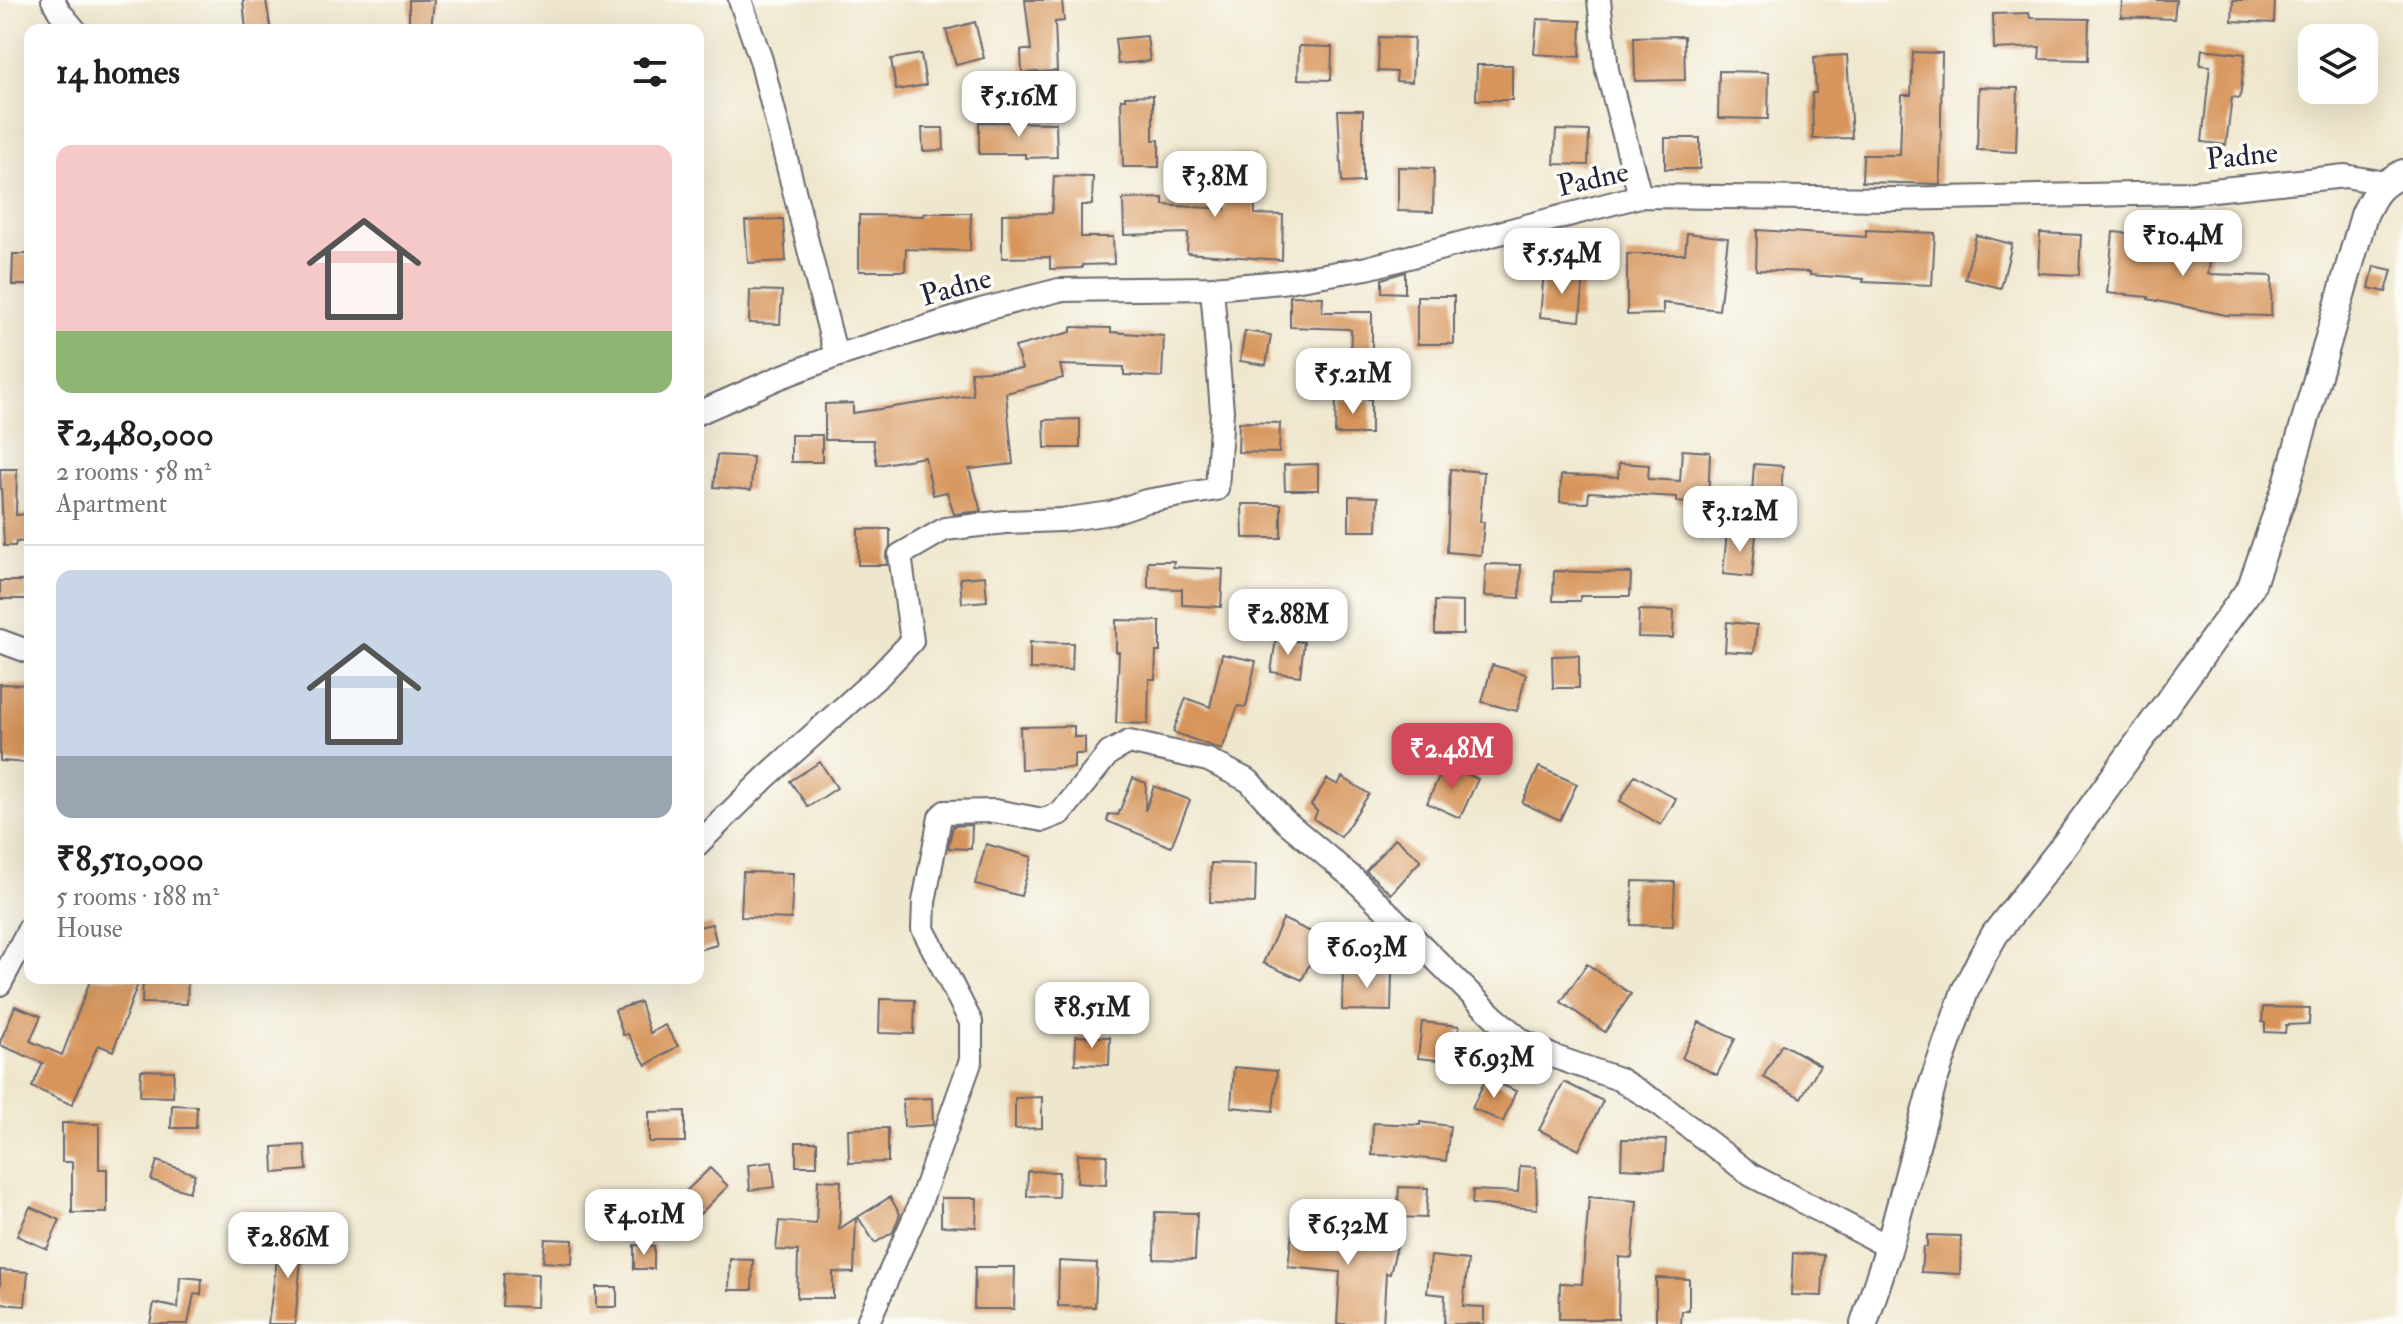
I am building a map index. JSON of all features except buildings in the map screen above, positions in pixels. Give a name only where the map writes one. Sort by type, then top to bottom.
[{"type":"main road","points":[[1864,1324],[1889,1247],[1933,1083],[1965,991],[1995,934],[2066,843],[2251,587],[2286,487],[2364,215],[2374,192],[2394,178]]},
{"type":"street","points":[[53,0],[71,24]]},
{"type":"street","points":[[740,0],[761,60],[836,356]]},
{"type":"street","points":[[1599,0],[1607,70],[1640,196]]},
{"type":"street","name":"Padne","points":[[704,410],[836,356],[981,310],[1059,290],[1212,288],[1282,282],[1367,268],[1640,196],[1940,198],[2185,193],[2345,176],[2394,178]]},
{"type":"street","points":[[704,838],[766,777],[881,674],[912,641],[900,555],[945,529],[1111,513],[1146,501],[1217,489],[1222,411],[1212,288]]},
{"type":"street","points":[[0,641],[24,650]]},
{"type":"street","points":[[867,1324],[916,1214],[971,1060],[971,1022],[923,929],[924,902],[940,817],[945,812],[995,811],[1043,820],[1061,813],[1109,753],[1129,742],[1208,760],[1249,781],[1284,820],[1355,880],[1521,1040],[1552,1056],[1619,1079],[1661,1105],[1751,1175],[1889,1247]]},
{"type":"street","points":[[0,984],[24,938]]}]
